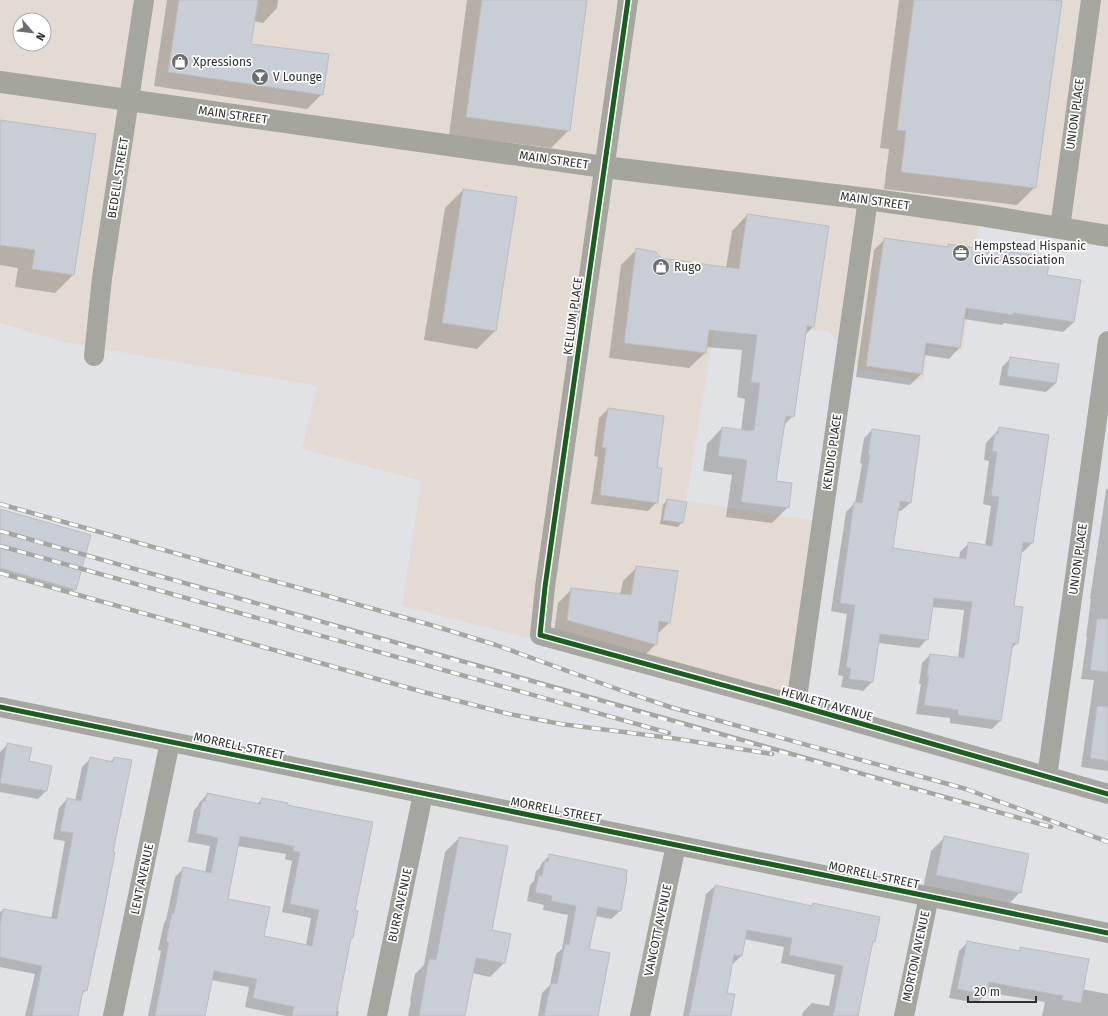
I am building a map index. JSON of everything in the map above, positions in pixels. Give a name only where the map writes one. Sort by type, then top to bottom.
[{"type":"street","name":"BEDELL STREET","points":[[94,356],[102,278],[144,0]]},
{"type":"street","name":"KELLUM PLACE","points":[[540,635],[545,587],[628,0]]},
{"type":"street","name":"UNION PLACE","points":[[1060,228],[1091,0]]},
{"type":"street","name":"MAIN STREET","points":[[0,82],[604,167],[868,199],[1108,236]]},
{"type":"street","name":"KENDIG PLACE","points":[[796,705],[868,199]]},
{"type":"street","name":"UNION PLACE","points":[[1047,778],[1108,341]]},
{"type":"street","name":"HEWLETT AVENUE","points":[[540,635],[796,705],[1047,778],[1108,794]]},
{"type":"street","name":"MORRELL STREET","points":[[0,707],[1108,933]]},
{"type":"street","name":"LENT AVENUE","points":[[113,1016],[170,742]]},
{"type":"street","name":"BURR AVENUE","points":[[377,1016],[423,794]]},
{"type":"street","name":"VANCOTT AVENUE","points":[[640,1016],[676,845]]},
{"type":"street","name":"MORTON AVENUE","points":[[904,1016],[929,896]]},
{"type":"shaded area","points":[[0,0],[1108,0],[1108,234],[980,215],[963,352],[929,346],[923,381],[860,369],[829,332],[717,313],[686,501],[822,522],[796,705],[402,606],[421,481],[302,449],[317,386],[63,342],[0,323]]},
{"type":"building","points":[[179,0],[258,0],[251,44],[329,54],[323,95],[168,72]]},
{"type":"building","points":[[482,0],[587,0],[570,131],[466,117]]},
{"type":"building","points":[[914,0],[1062,1],[1036,188],[901,172],[906,131],[897,130]]},
{"type":"building","points":[[0,120],[96,134],[74,275],[32,269],[35,250],[0,245]]},
{"type":"building","points":[[463,189],[517,197],[496,331],[442,323]]},
{"type":"building","points":[[747,214],[829,226],[814,327],[807,326],[794,417],[786,416],[776,481],[792,483],[789,508],[741,502],[747,460],[718,456],[722,427],[751,431],[754,430],[760,383],[751,382],[757,335],[709,330],[706,353],[624,343],[636,248],[656,252],[661,258],[739,269]]},
{"type":"building","points":[[884,238],[948,247],[948,244],[1050,257],[1047,275],[1081,280],[1074,322],[1014,313],[1013,315],[966,308],[960,348],[926,343],[922,374],[866,366]]},
{"type":"building","points":[[1010,357],[1059,364],[1056,383],[1007,376]]},
{"type":"building","points":[[608,408],[664,416],[657,468],[662,468],[658,503],[600,495],[606,448],[602,447]]},
{"type":"building","points":[[999,427],[1049,435],[1033,543],[1023,542],[1014,606],[1023,607],[1018,644],[1013,643],[1001,721],[958,715],[958,710],[924,705],[929,676],[927,676],[930,654],[964,658],[972,602],[934,598],[928,640],[880,634],[873,682],[849,679],[851,668],[846,667],[855,605],[840,603],[854,502],[862,503],[870,455],[868,455],[872,429],[920,436],[911,503],[900,501],[893,548],[966,559],[968,542],[992,546],[999,497],[991,496],[997,452],[992,451],[995,434],[998,434]]},
{"type":"building","points":[[667,499],[687,502],[683,523],[663,520]]},
{"type":"building","points":[[0,509],[91,535],[76,590],[0,568]]},
{"type":"building","points":[[636,566],[678,571],[670,623],[659,621],[657,645],[567,620],[571,588],[631,595]]},
{"type":"building","points":[[1097,619],[1108,619],[1108,672],[1090,670]]},
{"type":"building","points":[[1097,706],[1108,707],[1108,761],[1090,758]]},
{"type":"building","points":[[7,743],[32,748],[29,761],[52,766],[47,791],[0,783]]},
{"type":"building","points":[[90,757],[113,762],[114,757],[132,760],[87,991],[83,990],[78,1016],[32,1016],[42,966],[0,957],[0,924],[3,909],[57,919],[73,833],[60,831],[67,798],[81,801]]},
{"type":"building","points":[[207,793],[260,804],[262,798],[288,803],[287,805],[373,822],[355,910],[358,911],[353,938],[351,938],[336,1016],[292,1016],[294,1007],[253,998],[257,979],[214,971],[205,1016],[155,1016],[169,942],[166,942],[172,913],[174,914],[183,867],[211,873],[218,838],[196,833],[202,801],[205,801]],"holes":[[[240,836],[294,846],[293,851],[300,852],[290,904],[319,910],[312,946],[264,936],[270,907],[228,899]]]},
{"type":"building","points":[[944,836],[1029,854],[1021,893],[936,875]]},
{"type":"building","points":[[459,837],[508,846],[492,930],[511,934],[505,963],[476,958],[465,1016],[419,1016],[429,959],[436,960]]},
{"type":"building","points":[[549,854],[627,870],[621,911],[598,907],[589,949],[610,953],[598,1016],[544,1016],[551,983],[557,984],[565,944],[569,945],[576,906],[551,901],[552,896],[535,892],[539,875],[542,876],[545,861],[548,862]]},
{"type":"building","points":[[715,885],[812,906],[813,903],[880,917],[875,942],[873,941],[858,1016],[833,1016],[843,966],[789,955],[792,938],[747,930],[742,956],[734,955],[727,993],[735,994],[731,1016],[689,1016]]},
{"type":"building","points":[[967,941],[1020,951],[1020,947],[1089,959],[1081,1003],[1062,1000],[1063,996],[989,982],[987,995],[957,989]]},
{"type":"railway","points":[[0,504],[431,625],[496,645],[670,707],[966,789],[1108,842]]},
{"type":"railway","points":[[0,531],[1051,827]]},
{"type":"railway","points":[[0,546],[669,733]]},
{"type":"railway","points":[[0,573],[427,693],[509,714],[561,724],[678,739],[772,754]]},
{"type":"cycle path","points":[[628,0],[545,587],[540,635],[796,705],[1108,794]]},
{"type":"cycle path","points":[[0,707],[1108,933]]},
{"type":"place","name":"Xpressions","points":[[180,62]]},
{"type":"place","name":"V Lounge","points":[[260,77]]},
{"type":"place","name":"Hempstead Hispanic Civic Association","points":[[961,253]]},
{"type":"place","name":"Rugo","points":[[661,267]]}]
